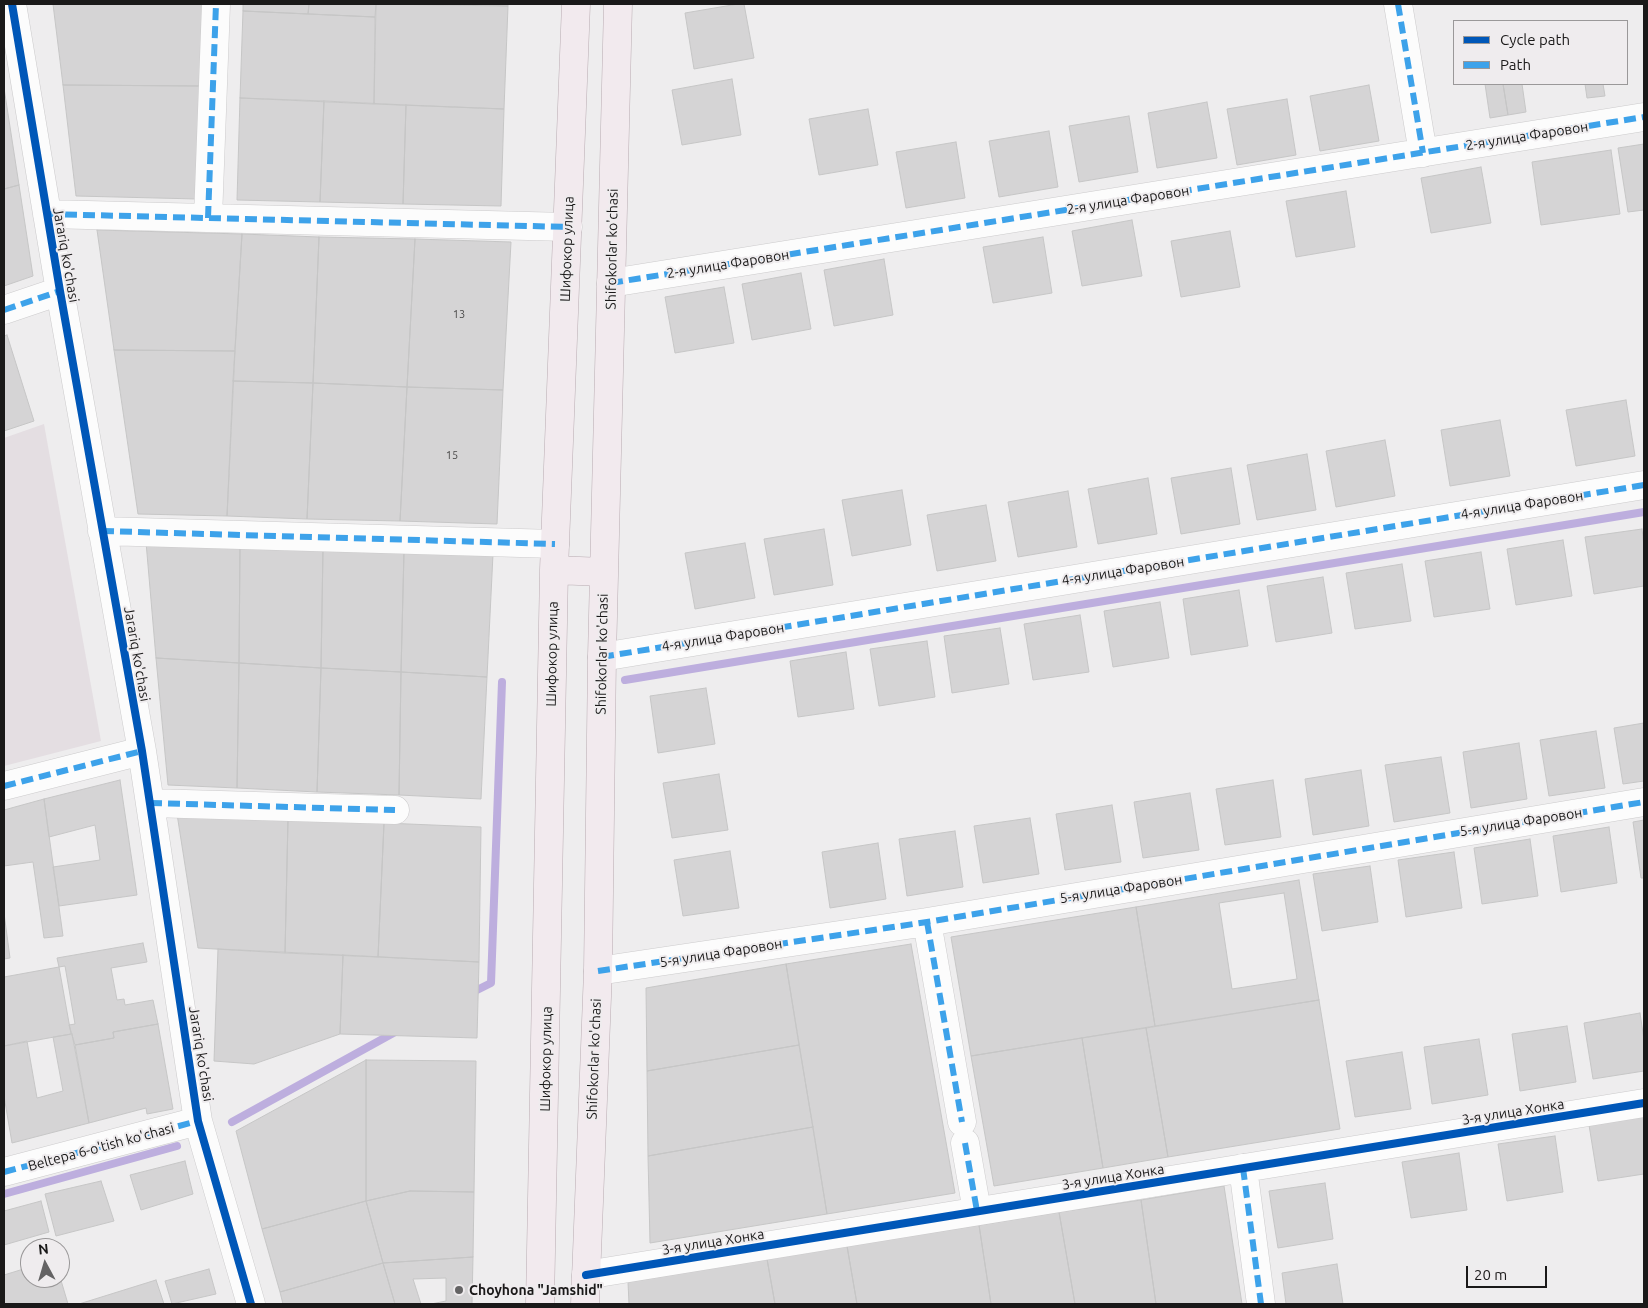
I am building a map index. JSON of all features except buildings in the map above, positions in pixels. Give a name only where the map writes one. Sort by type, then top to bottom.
[{"type":"main road","name":"Шифокор улица","points":[[540,1304],[554,557],[576,4]]},
{"type":"main road","name":"Shifokorlar ko'chasi","points":[[585,1304],[598,971],[602,657],[618,4]]},
{"type":"main road","points":[[554,557],[604,572]]},
{"type":"street","points":[[208,218],[216,4]]},
{"type":"street","points":[[1398,4],[1423,153]]},
{"type":"street","name":"Jarariq ko'chasi","points":[[10,7],[142,751],[198,1121],[250,1304]]},
{"type":"street","name":"2-я улица Фаровон","points":[[611,283],[1644,117]]},
{"type":"street","points":[[47,214],[568,227]]},
{"type":"street","points":[[4,310],[60,291]]},
{"type":"street","name":"4-я улица Фаровон","points":[[602,657],[1644,485]]},
{"type":"street","points":[[102,531],[554,557]]},
{"type":"street","points":[[4,786],[142,751]]},
{"type":"street","name":"5-я улица Фаровон","points":[[598,971],[927,922],[1644,802]]},
{"type":"street","points":[[150,803],[395,810]]},
{"type":"street","points":[[927,922],[977,1211]]},
{"type":"street","name":"3-я улица Хонка","points":[[586,1275],[1644,1103]]},
{"type":"street","name":"Beltepa 6-o'tish ko'chasi","points":[[4,1172],[198,1121]]},
{"type":"street","points":[[1243,1168],[1261,1304]]},
{"type":"shaded area","points":[[44,424],[101,741],[4,766],[4,438]]},
{"type":"waterway","points":[[625,680],[1644,512]]},
{"type":"waterway","points":[[469,994],[491,983],[502,682]]},
{"type":"waterway","points":[[232,1122],[397,1031]]},
{"type":"waterway","points":[[4,1194],[177,1146]]},
{"type":"marked path","points":[[208,218],[216,4]]},
{"type":"marked path","points":[[1398,4],[1423,153]]},
{"type":"marked path","points":[[611,283],[1644,117]]},
{"type":"marked path","points":[[47,214],[568,227]]},
{"type":"marked path","points":[[4,310],[60,291]]},
{"type":"marked path","points":[[602,657],[1644,485]]},
{"type":"marked path","points":[[102,531],[555,544]]},
{"type":"marked path","points":[[4,786],[142,751]]},
{"type":"marked path","points":[[598,971],[927,922],[1644,802]]},
{"type":"marked path","points":[[150,803],[395,810]]},
{"type":"marked path","points":[[927,922],[962,1122]]},
{"type":"marked path","points":[[4,1172],[198,1121]]},
{"type":"marked path","points":[[965,1143],[977,1211]]},
{"type":"marked path","points":[[1243,1168],[1261,1304]]},
{"type":"cycle path","points":[[12,4],[60,291],[142,751],[198,1121],[251,1304]]},
{"type":"cycle path","points":[[586,1275],[1644,1103]]},
{"type":"place","name":"Choyhona \"Jamshid\"","points":[[459,1290]]}]
